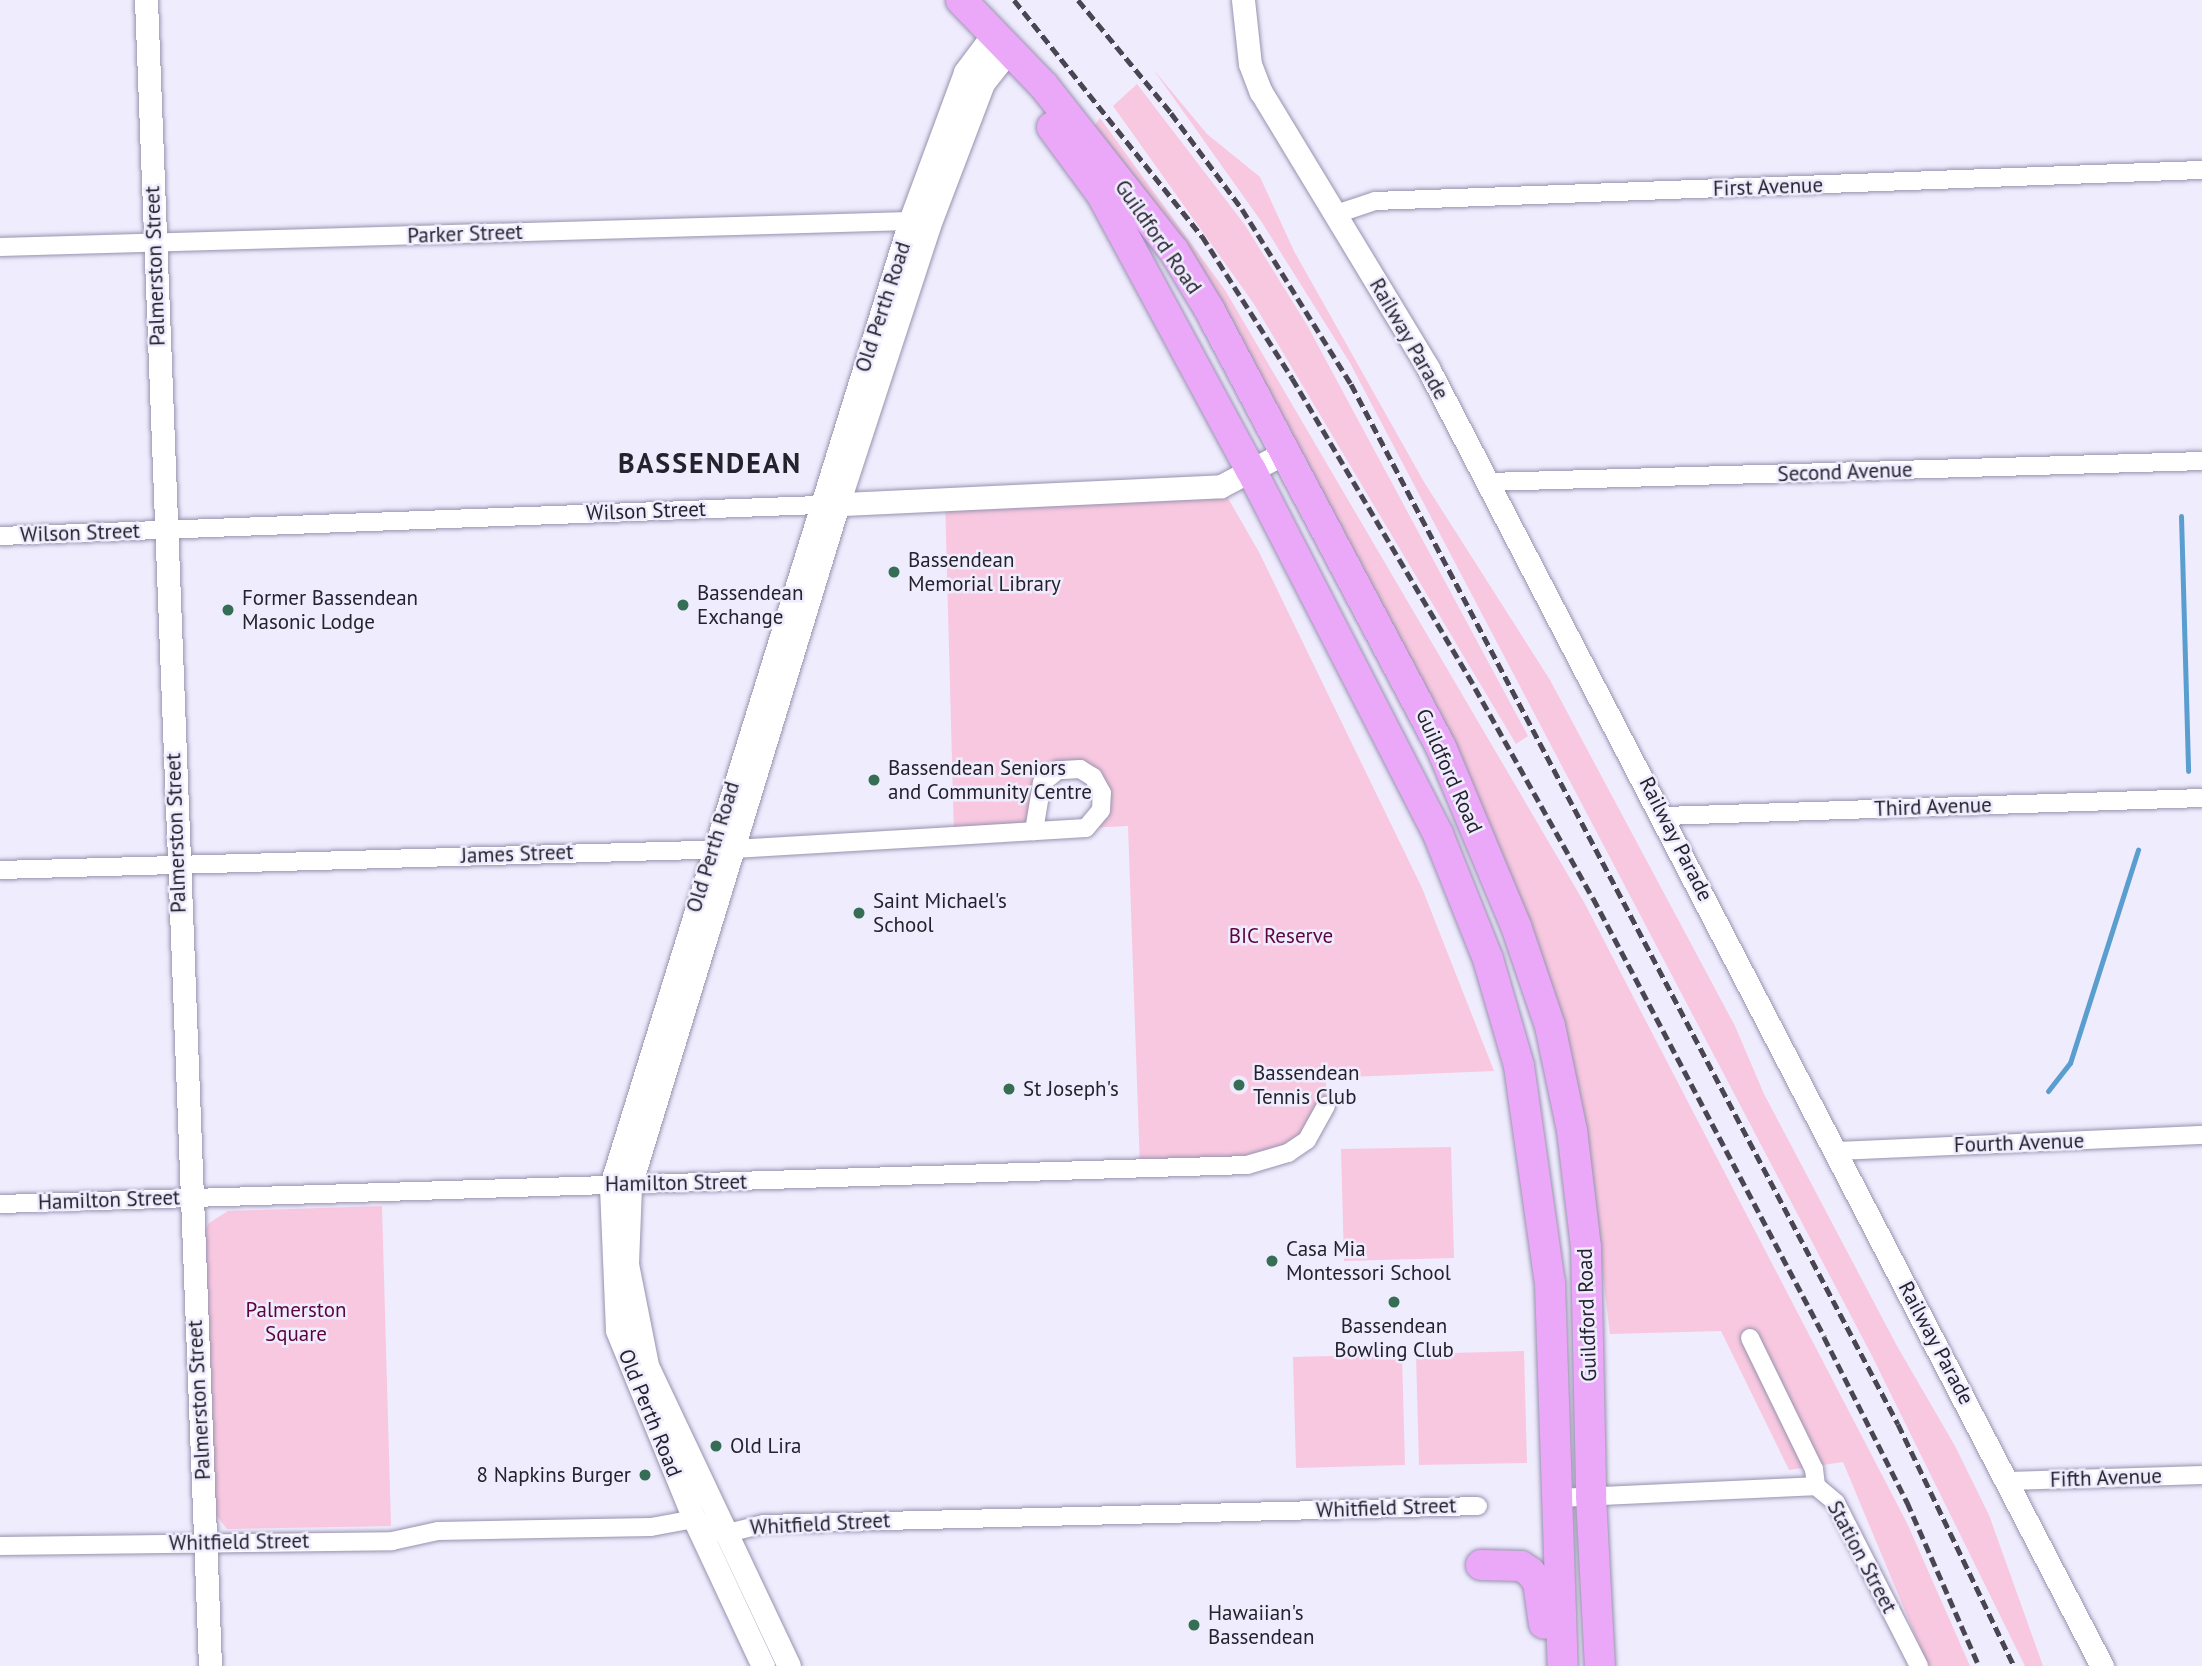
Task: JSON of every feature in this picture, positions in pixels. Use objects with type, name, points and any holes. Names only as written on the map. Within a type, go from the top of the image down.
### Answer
[{"type":"highway","name":"Guildford Road","points":[[942,0],[997,46],[1102,195],[1251,470],[1438,834],[1488,959],[1519,1066],[1539,1189],[1550,1283],[1563,1666]]},
{"type":"highway","name":"Guildford Road","points":[[961,0],[997,46],[1174,251],[1441,747],[1516,926],[1550,1026],[1572,1130],[1586,1247],[1591,1496],[1600,1666]]},
{"type":"highway","points":[[1481,1565],[1521,1566],[1538,1583],[1549,1666]]},
{"type":"street","name":"Palmerston Street","points":[[146,0],[163,531],[210,1666]]},
{"type":"street","name":"Railway Parade","points":[[1240,6],[1250,64],[1261,92],[1428,368],[1665,816],[2102,1666]]},
{"type":"street","name":"Old Perth Road","points":[[763,1666],[694,1519],[617,1330],[620,1185],[829,504],[919,225],[997,46]]},
{"type":"street","name":"First Avenue","points":[[1336,214],[1375,201],[2202,170]]},
{"type":"street","name":"Parker Street","points":[[0,247],[919,225]]},
{"type":"street","name":"Wilson Street","points":[[0,536],[1221,486],[1284,453]]},
{"type":"street","name":"Second Avenue","points":[[1488,482],[2202,461]]},
{"type":"street","name":"Third Avenue","points":[[1665,816],[2202,798]]},
{"type":"street","name":"James Street","points":[[0,870],[723,849],[1034,831]]},
{"type":"street","name":"Hamilton Street","points":[[0,1204],[1247,1165],[1288,1153],[1307,1140],[1326,1106]]},
{"type":"street","name":"Fourth Avenue","points":[[1835,1151],[2202,1135]]},
{"type":"street","name":"Old Perth Road","points":[[620,1185],[636,1328],[647,1365],[724,1534],[789,1666]]},
{"type":"street","name":"Station Street","points":[[1750,1338],[1814,1469],[1816,1486],[1836,1503],[1919,1666]]},
{"type":"street","name":"Fifth Avenue","points":[[2009,1481],[2202,1475]]},
{"type":"street","points":[[1556,1498],[1816,1486]]},
{"type":"street","name":"Whitfield Street","points":[[0,1546],[392,1541],[438,1531],[651,1527],[694,1519],[724,1534],[764,1524],[1478,1506]]},
{"type":"green space","points":[[1153,69],[1207,134],[1260,177],[1294,251],[1424,482],[1550,680],[1735,1026],[1764,1094],[1897,1346],[1955,1446],[1989,1515],[2043,1666],[2025,1666],[1871,1354],[1350,363],[1261,221]]},
{"type":"green space","points":[[1137,84],[1245,225],[1307,325],[1528,736],[1516,744],[1254,304],[1113,106]]},
{"type":"green space","points":[[1100,118],[1225,290],[1585,904],[1907,1523],[1970,1666],[1928,1666],[1843,1462],[1789,1470],[1721,1331],[1610,1334],[1594,1204],[1482,815],[1091,130]]},
{"type":"green space","name":"BIC Reserve","points":[[1221,486],[1259,552],[1422,888],[1494,1071],[1326,1078],[1326,1106],[1288,1153],[1140,1168],[1128,826],[1086,828],[1101,810],[1080,769],[1042,783],[1034,831],[954,836],[945,499]]},
{"type":"green space","points":[[1451,1147],[1454,1258],[1344,1261],[1341,1149]]},
{"type":"green space","name":"Palmerston Square","points":[[382,1206],[391,1526],[227,1529],[215,1514],[204,1232],[209,1223],[228,1211]]},
{"type":"green space","points":[[1524,1351],[1527,1463],[1419,1465],[1416,1354]]},
{"type":"green space","points":[[1402,1354],[1405,1465],[1296,1468],[1293,1357]]},
{"type":"waterway","points":[[2181,516],[2188,771]]},
{"type":"waterway","points":[[2048,1091],[2070,1063],[2138,850]]},
{"type":"railway","points":[[1014,0],[1202,236],[1292,378],[1475,688],[1593,898],[1824,1337],[1907,1502],[1979,1666]]},
{"type":"railway","points":[[1078,0],[1171,113],[1242,209],[1351,384],[1898,1424],[2014,1666]]},
{"type":"place","name":"Bassendean Memorial Library","points":[[894,572]]},
{"type":"place","name":"Bassendean Exchange","points":[[683,605]]},
{"type":"place","name":"Former Bassendean Masonic Lodge","points":[[228,610]]},
{"type":"place","name":"Bassendean Seniors and Community Centre","points":[[874,780]]},
{"type":"place","name":"Saint Michael's School","points":[[859,913]]},
{"type":"place","name":"Bassendean Tennis Club","points":[[1239,1085]]},
{"type":"place","name":"St Joseph's","points":[[1009,1089]]},
{"type":"place","name":"Casa Mia Montessori School","points":[[1272,1261]]},
{"type":"place","name":"Bassendean Bowling Club","points":[[1394,1302]]},
{"type":"place","name":"Old Lira","points":[[716,1446]]},
{"type":"place","name":"8 Napkins Burger","points":[[645,1475]]},
{"type":"place","name":"Hawaiian's Bassendean","points":[[1194,1625]]},
{"type":"district","name":"BASSENDEAN","points":[[710,463]]}]
